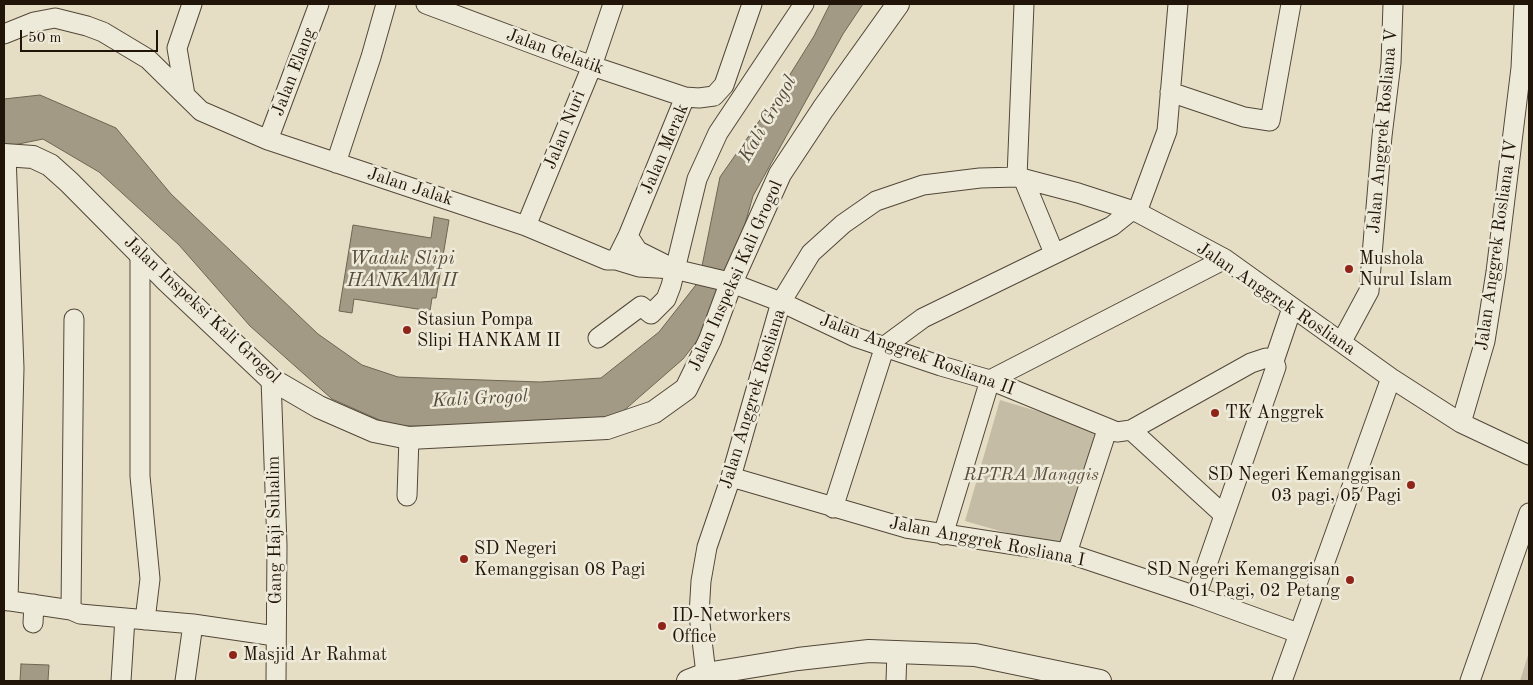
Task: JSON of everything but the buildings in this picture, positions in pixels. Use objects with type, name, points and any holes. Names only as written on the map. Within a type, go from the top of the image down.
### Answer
[{"type":"street","points":[[185,94],[177,48],[192,4]]},
{"type":"street","name":"Jalan Elang","points":[[268,140],[319,4]]},
{"type":"street","points":[[336,163],[371,57],[386,4]]},
{"type":"street","name":"Jalan Nuri","points":[[526,226],[592,66],[614,4]]},
{"type":"street","name":"Jalan Merak","points":[[628,236],[685,97],[714,96],[724,85],[752,4]]},
{"type":"street","points":[[598,338],[642,306],[651,314],[666,299],[679,270],[698,179],[718,133],[804,4]]},
{"type":"street","name":"Jalan Inspeksi Kali Grogol","points":[[5,155],[33,157],[50,165],[140,254],[272,379],[319,407],[374,431],[410,438],[607,428],[654,412],[686,389],[710,340],[730,282],[780,174],[898,4]]},
{"type":"street","points":[[1024,4],[1020,178],[1054,254]]},
{"type":"street","points":[[833,508],[885,346],[923,318],[1112,226],[1134,211],[1167,131],[1178,4]]},
{"type":"street","points":[[1170,92],[1244,117],[1270,121],[1291,4]]},
{"type":"street","name":"Jalan Anggrek Rosliana V","points":[[1342,341],[1369,291],[1382,136],[1391,63],[1393,4]]},
{"type":"street","name":"Jalan Anggrek Rosliana IV","points":[[1461,423],[1485,341],[1524,77],[1524,4]]},
{"type":"street","name":"Jalan Gelatik","points":[[433,5],[592,66],[685,97]]},
{"type":"street","name":"Jalan Jalak","points":[[4,34],[34,22],[56,18],[103,32],[148,59],[202,111],[268,140],[526,226],[602,259],[616,260]]},
{"type":"street","points":[[148,59],[165,57],[177,48]]},
{"type":"street","points":[[5,155],[7,280],[14,368],[6,600],[71,610],[80,614],[193,624],[275,636]]},
{"type":"street","name":"Jalan Anggrek Rosliana","points":[[697,677],[701,581],[707,547],[731,477],[781,302],[812,253],[843,224],[876,201],[922,185],[980,178],[1020,178],[1134,211],[1224,259],[1342,341],[1391,378],[1461,423],[1529,455]]},
{"type":"street","points":[[616,260],[628,236]]},
{"type":"street","name":"Jalan Anggrek Rosliana II","points":[[628,236],[638,251],[679,270]]},
{"type":"street","points":[[140,254],[140,476],[150,579],[145,620]]},
{"type":"street","points":[[943,535],[990,380],[1224,259]]},
{"type":"street","name":"Jalan Anggrek Rosliana II","points":[[616,260],[640,266],[679,270],[730,282],[781,302],[855,337],[941,366],[990,380],[1107,430],[1123,432],[1131,430],[1251,363],[1266,358],[1274,361]]},
{"type":"street","points":[[1196,596],[1276,367],[1274,361],[1292,308]]},
{"type":"street","points":[[71,610],[74,319]]},
{"type":"street","points":[[1282,681],[1391,378]]},
{"type":"street","name":"Gang Haji Suhalim","points":[[272,379],[277,545],[276,681]]},
{"type":"street","points":[[1067,553],[1107,430]]},
{"type":"street","points":[[1131,430],[1224,515]]},
{"type":"street","points":[[407,496],[410,438]]},
{"type":"street","name":"Jalan Anggrek Rosliana I","points":[[731,477],[906,528],[1067,553],[1196,596],[1298,633]]},
{"type":"street","points":[[1470,681],[1529,513]]},
{"type":"street","points":[[33,623],[34,604]]},
{"type":"street","points":[[121,681],[125,618]]},
{"type":"street","points":[[185,681],[193,624]]},
{"type":"street","points":[[697,677],[869,650],[975,656],[1100,681]]},
{"type":"street","points":[[896,681],[897,651]]},
{"type":"green space","name":"RPTRA Manggis","points":[[1000,400],[1097,429],[1063,549],[965,521]]},
{"type":"green space","points":[[1529,652],[1529,681],[1520,681]]},
{"type":"water","name":"Kali Grogol","points":[[830,4],[863,4],[843,34],[753,196],[729,280],[714,319],[683,359],[605,427],[393,426],[332,399],[250,326],[179,245],[99,172],[43,139],[4,147],[4,99],[40,95],[116,128],[171,194],[318,334],[362,365],[398,377],[540,382],[601,378],[659,332],[699,281],[720,177],[776,97],[814,36]]},
{"type":"water","name":"Waduk Slipi HANKAM II","points":[[434,217],[449,220],[436,298],[432,298],[430,311],[354,299],[352,313],[339,311],[353,225],[431,238]]},
{"type":"water","points":[[21,664],[49,665],[48,681],[20,681]]},
{"type":"place","name":"Mushola Nurul Islam","points":[[1349,269]]},
{"type":"place","name":"Stasiun Pompa Slipi HANKAM II","points":[[407,330]]},
{"type":"place","name":"TK Anggrek","points":[[1215,413]]},
{"type":"place","name":"SD Negeri Kemanggisan 03 pagi, 05 Pagi","points":[[1411,485]]},
{"type":"place","name":"SD Negeri Kemanggisan 08 Pagi","points":[[464,559]]},
{"type":"place","name":"SD Negeri Kemanggisan 01 Pagi, 02 Petang","points":[[1350,580]]},
{"type":"place","name":"ID-Networkers Office","points":[[662,626]]},
{"type":"place","name":"Masjid Ar Rahmat","points":[[233,655]]}]
